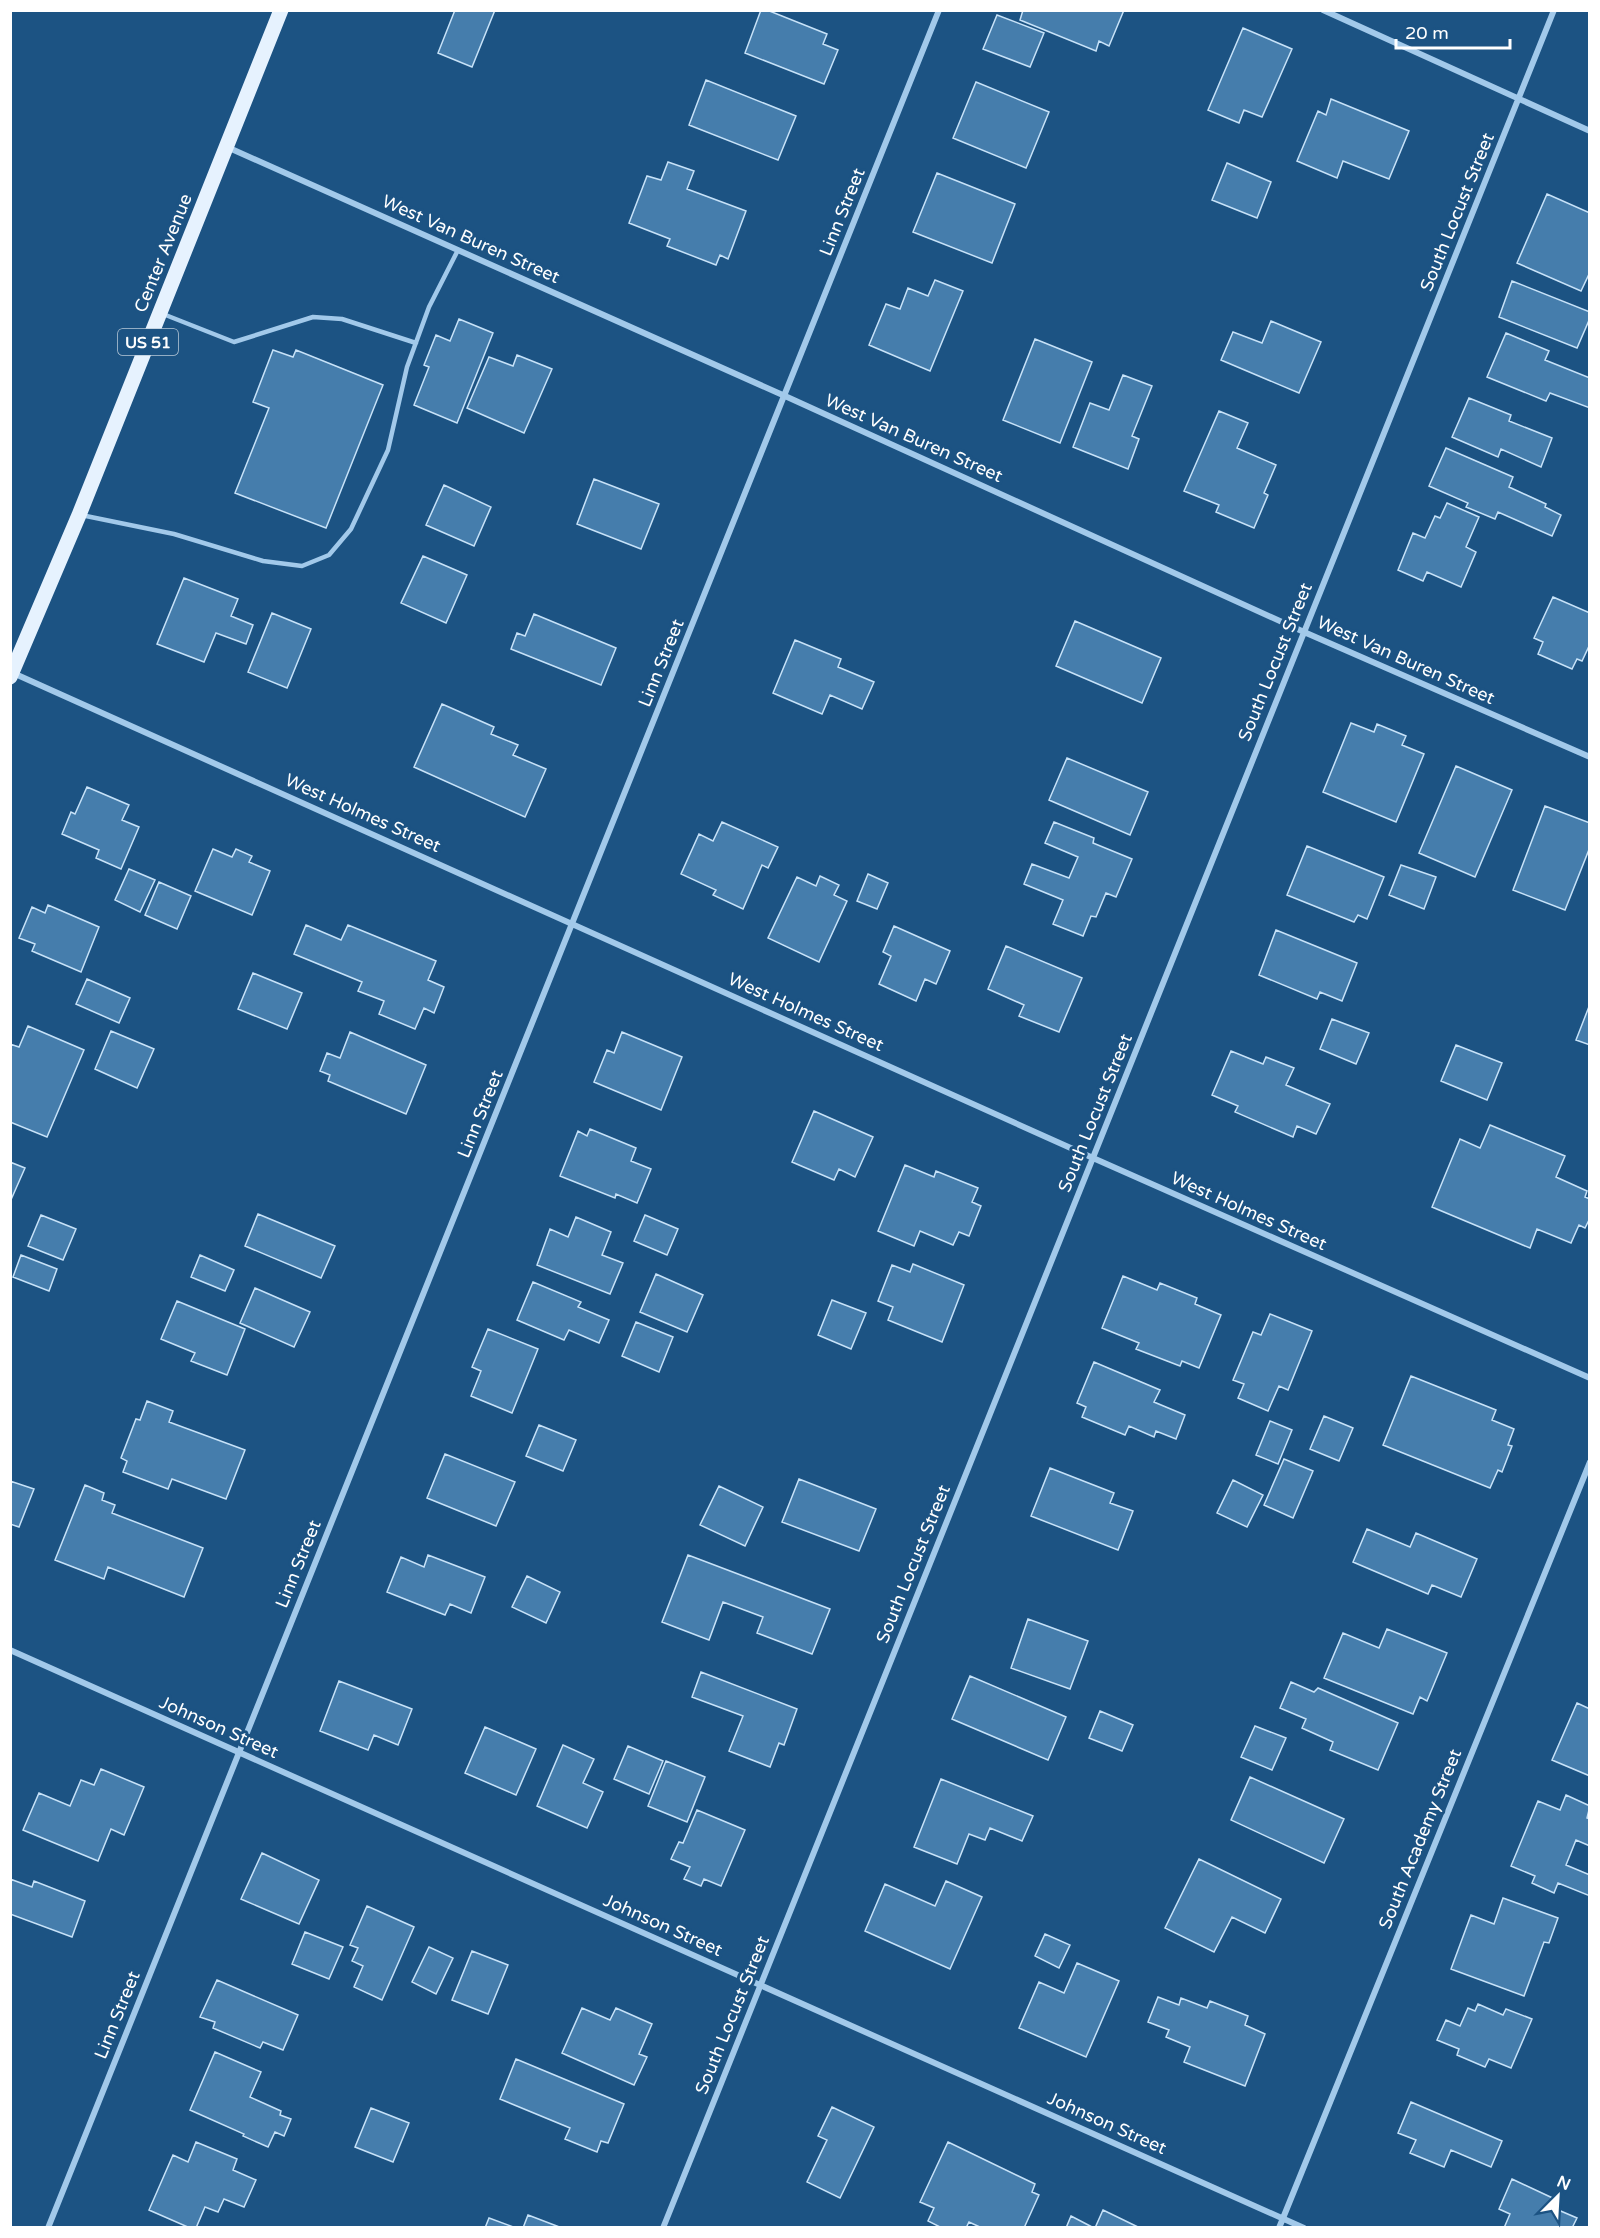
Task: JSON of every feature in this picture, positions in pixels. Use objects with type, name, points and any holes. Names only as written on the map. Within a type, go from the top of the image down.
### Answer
[{"type":"main road","name":"Center Avenue","points":[[11,674],[79,515],[281,10]]},
{"type":"street","name":"Linn Street","points":[[48,2228],[939,10]]},
{"type":"street","points":[[1323,10],[1590,130]]},
{"type":"street","name":"South Locust Street","points":[[663,2228],[1554,10]]},
{"type":"street","name":"West Van Buren Street","points":[[227,147],[785,396],[1304,632],[1590,757]]},
{"type":"street","name":"West Holmes Street","points":[[11,674],[1590,1378]]},
{"type":"street","name":"South Academy Street","points":[[1279,2228],[1590,1462]]},
{"type":"street","name":"Johnson Street","points":[[10,1650],[1304,2228]]},
{"type":"lane","points":[[79,515],[174,534],[263,561],[302,566],[329,555],[351,529],[388,450],[407,368],[429,307],[458,250]]},
{"type":"lane","points":[[160,313],[234,342],[313,317],[342,319],[416,343]]},
{"type":"building","points":[[455,10],[495,10],[472,67],[438,53]]},
{"type":"building","points":[[761,10],[767,10],[827,34],[823,44],[838,50],[824,84],[745,53]]},
{"type":"building","points":[[1023,10],[1124,10],[1109,46],[1099,41],[1096,51],[1020,20]]},
{"type":"building","points":[[997,15],[1044,33],[1030,67],[983,49]]},
{"type":"building","points":[[1243,28],[1292,49],[1262,117],[1244,110],[1239,123],[1208,110]]},
{"type":"building","points":[[706,80],[796,116],[778,160],[689,125]]},
{"type":"building","points":[[976,82],[1049,112],[1026,168],[953,138]]},
{"type":"building","points":[[1331,99],[1409,131],[1389,179],[1343,161],[1337,178],[1297,161],[1318,111],[1326,115]]},
{"type":"building","points":[[668,162],[694,171],[687,189],[746,211],[728,259],[720,255],[716,265],[667,246],[670,239],[629,223],[647,176],[661,180]]},
{"type":"building","points":[[1227,163],[1271,182],[1257,218],[1212,200]]},
{"type":"building","points":[[937,173],[1015,204],[992,263],[913,232]]},
{"type":"building","points":[[1547,194],[1590,213],[1590,272],[1581,291],[1517,263]]},
{"type":"building","points":[[935,280],[963,291],[930,371],[869,345],[886,304],[900,309],[908,288],[928,296]]},
{"type":"building","points":[[1512,281],[1590,312],[1590,318],[1577,348],[1499,317]]},
{"type":"building","points":[[459,319],[493,333],[457,423],[414,405],[429,367],[424,365],[436,335],[450,341]]},
{"type":"building","points":[[1271,321],[1321,342],[1299,393],[1221,360],[1233,332],[1262,343]]},
{"type":"building","points":[[1506,333],[1549,351],[1545,360],[1590,378],[1590,408],[1550,393],[1546,401],[1487,377]]},
{"type":"building","points":[[1035,339],[1092,362],[1060,443],[1003,420]]},
{"type":"building","points":[[273,350],[293,357],[296,350],[383,385],[326,528],[235,493],[269,408],[253,402]]},
{"type":"building","points":[[517,355],[552,369],[524,433],[467,408],[489,357],[513,366]]},
{"type":"building","points":[[1123,375],[1152,386],[1132,436],[1139,439],[1128,469],[1073,447],[1090,403],[1109,410]]},
{"type":"building","points":[[1469,398],[1511,415],[1509,421],[1552,438],[1541,467],[1501,449],[1498,457],[1452,437]]},
{"type":"building","points":[[1219,411],[1248,423],[1237,448],[1276,465],[1264,493],[1268,495],[1254,528],[1216,512],[1219,505],[1184,491]]},
{"type":"building","points":[[1446,448],[1513,477],[1509,487],[1546,504],[1545,507],[1561,515],[1552,536],[1498,512],[1495,519],[1466,507],[1468,503],[1429,486]]},
{"type":"building","points":[[594,479],[659,504],[641,549],[577,524]]},
{"type":"building","points":[[444,485],[491,507],[474,546],[426,525]]},
{"type":"building","points":[[1447,503],[1479,517],[1466,547],[1476,552],[1461,587],[1427,572],[1423,581],[1398,570],[1413,533],[1425,538],[1435,516],[1440,518]]},
{"type":"building","points":[[423,556],[467,575],[446,623],[401,603]]},
{"type":"building","points":[[184,578],[238,599],[231,616],[253,625],[246,644],[216,633],[204,662],[157,644]]},
{"type":"building","points":[[1553,597],[1590,613],[1590,644],[1582,661],[1577,659],[1572,669],[1538,654],[1543,642],[1534,638]]},
{"type":"building","points":[[272,613],[311,629],[287,688],[248,672]]},
{"type":"building","points":[[534,614],[616,648],[601,685],[511,649],[517,633],[525,636]]},
{"type":"building","points":[[1075,621],[1161,658],[1142,703],[1056,666]]},
{"type":"building","points":[[795,640],[841,659],[838,667],[874,682],[862,709],[830,695],[822,714],[773,693]]},
{"type":"building","points":[[442,704],[494,727],[491,734],[518,745],[513,755],[546,769],[525,817],[414,767]]},
{"type":"building","points":[[1351,723],[1374,732],[1377,724],[1406,736],[1402,745],[1424,754],[1396,822],[1323,792]]},
{"type":"building","points":[[1067,758],[1148,792],[1130,835],[1049,800]]},
{"type":"building","points":[[1456,766],[1512,790],[1475,877],[1419,853]]},
{"type":"building","points":[[87,787],[129,805],[122,820],[139,827],[121,869],[96,858],[99,850],[62,834],[71,812],[75,814]]},
{"type":"building","points":[[1545,806],[1590,823],[1590,847],[1565,910],[1513,890]]},
{"type":"building","points":[[722,822],[778,847],[768,868],[762,865],[743,909],[713,895],[716,890],[681,874],[699,834],[713,841]]},
{"type":"building","points":[[1054,822],[1094,838],[1093,843],[1132,859],[1116,897],[1106,893],[1096,917],[1091,916],[1083,936],[1053,924],[1063,900],[1024,884],[1032,864],[1069,878],[1078,857],[1045,843]]},
{"type":"building","points":[[1307,846],[1384,877],[1367,919],[1358,915],[1354,922],[1287,895]]},
{"type":"building","points":[[213,849],[232,857],[236,849],[252,856],[249,862],[270,871],[252,915],[195,891]]},
{"type":"building","points":[[1401,865],[1436,877],[1424,909],[1389,895]]},
{"type":"building","points":[[129,869],[155,880],[140,912],[115,900]]},
{"type":"building","points":[[868,874],[888,883],[877,909],[857,901]]},
{"type":"building","points":[[820,876],[839,885],[834,895],[847,901],[819,962],[768,938],[797,877],[816,886]]},
{"type":"building","points":[[159,882],[191,896],[177,929],[145,915]]},
{"type":"building","points":[[48,905],[99,927],[81,972],[32,951],[35,944],[19,938],[32,907],[45,913]]},
{"type":"building","points":[[306,925],[341,940],[348,925],[436,961],[428,980],[444,987],[434,1013],[424,1008],[415,1029],[379,1014],[384,1001],[358,991],[362,982],[294,954]]},
{"type":"building","points":[[894,926],[950,951],[936,984],[925,979],[916,1001],[879,984],[891,956],[883,952]]},
{"type":"building","points":[[1276,930],[1357,963],[1342,1001],[1320,992],[1317,999],[1259,975]]},
{"type":"building","points":[[1006,946],[1082,978],[1059,1032],[1019,1016],[1024,1005],[988,989]]},
{"type":"building","points":[[253,973],[302,993],[287,1029],[238,1009]]},
{"type":"building","points":[[87,979],[130,998],[119,1023],[76,1004]]},
{"type":"building","points":[[1590,1004],[1590,1045],[1576,1040]]},
{"type":"building","points":[[1332,1019],[1369,1033],[1356,1064],[1320,1049]]},
{"type":"building","points":[[28,1026],[84,1050],[47,1137],[10,1122],[10,1044],[19,1047]]},
{"type":"building","points":[[111,1031],[154,1049],[137,1088],[95,1069]]},
{"type":"building","points":[[350,1032],[426,1065],[406,1114],[328,1081],[330,1075],[320,1071],[327,1053],[340,1058]]},
{"type":"building","points":[[622,1032],[682,1057],[661,1110],[594,1082],[607,1050],[614,1053]]},
{"type":"building","points":[[1456,1045],[1502,1063],[1487,1100],[1441,1081]]},
{"type":"building","points":[[1231,1051],[1263,1064],[1266,1057],[1294,1068],[1286,1085],[1330,1104],[1316,1134],[1297,1126],[1293,1137],[1235,1112],[1238,1106],[1212,1095]]},
{"type":"building","points":[[814,1111],[873,1137],[855,1177],[839,1169],[834,1180],[792,1162]]},
{"type":"building","points":[[1490,1125],[1565,1156],[1556,1177],[1587,1191],[1585,1197],[1590,1199],[1590,1218],[1585,1228],[1579,1225],[1571,1243],[1537,1229],[1530,1248],[1432,1207],[1460,1139],[1480,1148]]},
{"type":"building","points":[[590,1129],[636,1148],[631,1161],[651,1169],[637,1203],[616,1194],[615,1198],[560,1176],[578,1131],[587,1136]]},
{"type":"building","points":[[10,1162],[25,1168],[10,1202]]},
{"type":"building","points":[[905,1165],[934,1177],[936,1171],[978,1188],[972,1202],[981,1206],[969,1236],[959,1232],[953,1245],[920,1231],[914,1246],[878,1231]]},
{"type":"building","points":[[258,1214],[335,1246],[321,1278],[245,1246]]},
{"type":"building","points":[[41,1215],[76,1229],[63,1260],[28,1246]]},
{"type":"building","points":[[645,1215],[678,1229],[667,1255],[634,1241]]},
{"type":"building","points":[[576,1217],[611,1232],[602,1255],[623,1263],[610,1294],[537,1265],[550,1229],[568,1237]]},
{"type":"building","points":[[21,1255],[57,1269],[49,1291],[13,1277]]},
{"type":"building","points":[[200,1255],[234,1270],[225,1291],[191,1277]]},
{"type":"building","points":[[913,1264],[964,1285],[942,1342],[888,1320],[893,1307],[878,1301],[892,1265],[910,1272]]},
{"type":"building","points":[[656,1274],[703,1295],[687,1332],[640,1312]]},
{"type":"building","points":[[1123,1276],[1157,1290],[1160,1283],[1197,1298],[1195,1304],[1221,1315],[1199,1368],[1182,1361],[1180,1366],[1136,1349],[1139,1343],[1102,1328]]},
{"type":"building","points":[[533,1282],[581,1302],[578,1307],[609,1320],[599,1343],[569,1330],[564,1340],[517,1320]]},
{"type":"building","points":[[255,1288],[310,1312],[294,1347],[240,1323]]},
{"type":"building","points":[[832,1300],[866,1313],[851,1349],[818,1335]]},
{"type":"building","points":[[177,1301],[245,1329],[227,1375],[191,1361],[195,1353],[161,1339]]},
{"type":"building","points":[[1270,1314],[1312,1331],[1288,1390],[1279,1386],[1268,1411],[1238,1398],[1244,1384],[1233,1380],[1253,1332],[1261,1335]]},
{"type":"building","points":[[636,1322],[673,1337],[659,1372],[622,1356]]},
{"type":"building","points":[[488,1329],[538,1349],[512,1413],[471,1396],[481,1371],[472,1367]]},
{"type":"building","points":[[1094,1362],[1160,1390],[1154,1402],[1185,1415],[1176,1439],[1156,1431],[1154,1437],[1129,1426],[1125,1435],[1082,1417],[1086,1407],[1077,1403]]},
{"type":"building","points":[[1411,1376],[1496,1410],[1492,1420],[1514,1429],[1508,1445],[1512,1446],[1502,1472],[1498,1470],[1490,1488],[1383,1445]]},
{"type":"building","points":[[147,1401],[173,1411],[169,1422],[245,1450],[226,1499],[172,1479],[168,1489],[123,1472],[127,1461],[121,1458],[136,1419],[140,1420]]},
{"type":"building","points":[[1324,1416],[1353,1428],[1339,1461],[1310,1449]]},
{"type":"building","points":[[1270,1421],[1292,1430],[1278,1464],[1256,1455]]},
{"type":"building","points":[[539,1425],[576,1440],[563,1471],[526,1456]]},
{"type":"building","points":[[445,1454],[515,1482],[496,1526],[427,1498]]},
{"type":"building","points":[[1284,1459],[1313,1471],[1293,1518],[1264,1505]]},
{"type":"building","points":[[1050,1468],[1114,1493],[1110,1503],[1133,1511],[1118,1550],[1031,1516]]},
{"type":"building","points":[[799,1479],[876,1509],[859,1551],[782,1522]]},
{"type":"building","points":[[1233,1480],[1263,1495],[1247,1527],[1217,1513]]},
{"type":"building","points":[[10,1481],[34,1489],[19,1527],[10,1524]]},
{"type":"building","points":[[85,1485],[104,1493],[102,1500],[115,1505],[112,1513],[203,1548],[184,1597],[108,1567],[104,1579],[55,1560]]},
{"type":"building","points":[[719,1486],[763,1507],[745,1546],[700,1525]]},
{"type":"building","points":[[1367,1529],[1410,1547],[1416,1533],[1477,1559],[1461,1597],[1432,1585],[1428,1594],[1353,1562]]},
{"type":"building","points":[[428,1555],[485,1577],[471,1613],[450,1604],[445,1615],[387,1592],[401,1557],[424,1567]]},
{"type":"building","points":[[688,1555],[830,1609],[812,1654],[757,1633],[763,1617],[723,1602],[709,1640],[662,1622]]},
{"type":"building","points":[[527,1576],[560,1592],[546,1623],[512,1607]]},
{"type":"building","points":[[1028,1619],[1088,1641],[1070,1689],[1011,1668]]},
{"type":"building","points":[[1387,1629],[1447,1653],[1427,1701],[1420,1697],[1413,1714],[1324,1678],[1343,1633],[1379,1648]]},
{"type":"building","points":[[701,1672],[797,1709],[784,1745],[779,1743],[770,1767],[729,1751],[743,1716],[692,1697]]},
{"type":"building","points":[[970,1676],[1066,1717],[1048,1760],[952,1719]]},
{"type":"building","points":[[339,1681],[412,1709],[398,1745],[374,1735],[368,1750],[320,1731]]},
{"type":"building","points":[[1291,1682],[1314,1692],[1318,1688],[1398,1723],[1378,1770],[1330,1750],[1333,1742],[1302,1728],[1306,1719],[1280,1708]]},
{"type":"building","points":[[1577,1703],[1590,1709],[1590,1776],[1552,1760]]},
{"type":"building","points":[[1100,1711],[1133,1725],[1122,1751],[1089,1738]]},
{"type":"building","points":[[1255,1726],[1286,1738],[1272,1770],[1241,1757]]},
{"type":"building","points":[[485,1727],[536,1749],[516,1795],[465,1773]]},
{"type":"building","points":[[563,1745],[594,1759],[583,1783],[603,1792],[587,1828],[537,1806]]},
{"type":"building","points":[[628,1746],[663,1761],[649,1794],[614,1779]]},
{"type":"building","points":[[666,1761],[705,1777],[687,1822],[648,1806]]},
{"type":"building","points":[[101,1769],[144,1787],[124,1835],[111,1829],[98,1861],[23,1830],[39,1793],[70,1806],[81,1780],[94,1785]]},
{"type":"building","points":[[1250,1777],[1344,1819],[1324,1863],[1231,1820]]},
{"type":"building","points":[[941,1779],[1033,1816],[1022,1841],[990,1828],[985,1840],[969,1834],[957,1864],[914,1847]]},
{"type":"building","points":[[1566,1795],[1590,1806],[1587,1818],[1590,1819],[1590,1846],[1576,1840],[1566,1865],[1590,1875],[1590,1896],[1558,1883],[1554,1893],[1532,1883],[1535,1876],[1511,1866],[1538,1801],[1560,1810]]},
{"type":"building","points":[[697,1810],[745,1830],[721,1886],[704,1879],[701,1886],[684,1879],[690,1867],[671,1859],[679,1842],[683,1843]]},
{"type":"building","points":[[262,1853],[319,1880],[299,1924],[241,1899]]},
{"type":"building","points":[[1199,1859],[1281,1899],[1265,1933],[1232,1917],[1214,1952],[1165,1928]]},
{"type":"building","points":[[10,1879],[32,1887],[34,1881],[85,1901],[72,1937],[10,1914]]},
{"type":"building","points":[[946,1881],[982,1897],[950,1969],[865,1931],[885,1884],[935,1906]]},
{"type":"building","points":[[1503,1898],[1558,1918],[1549,1943],[1544,1942],[1524,1996],[1451,1969],[1471,1915],[1494,1924]]},
{"type":"building","points":[[367,1906],[414,1927],[382,2000],[354,1987],[363,1966],[352,1961],[358,1948],[350,1945]]},
{"type":"building","points":[[305,1932],[343,1947],[329,1979],[292,1964]]},
{"type":"building","points":[[1045,1934],[1070,1945],[1059,1968],[1035,1956]]},
{"type":"building","points":[[429,1947],[453,1958],[436,1994],[412,1982]]},
{"type":"building","points":[[472,1951],[508,1965],[488,2014],[452,2000]]},
{"type":"building","points":[[1077,1963],[1119,1981],[1086,2057],[1019,2028],[1039,1982],[1064,1993]]},
{"type":"building","points":[[217,1980],[298,2015],[283,2050],[263,2042],[260,2048],[213,2028],[215,2022],[200,2017]]},
{"type":"building","points":[[1158,1997],[1179,2005],[1181,1998],[1207,2008],[1210,2001],[1248,2016],[1245,2025],[1265,2034],[1245,2086],[1184,2062],[1190,2047],[1166,2037],[1169,2030],[1148,2022]]},
{"type":"building","points":[[1478,2004],[1503,2015],[1506,2009],[1532,2019],[1511,2068],[1489,2059],[1485,2067],[1457,2055],[1459,2049],[1437,2040],[1446,2020],[1460,2026],[1468,2008],[1475,2011]]},
{"type":"building","points":[[582,2008],[610,2020],[616,2008],[652,2024],[639,2054],[647,2057],[634,2085],[562,2053]]},
{"type":"building","points":[[215,2052],[261,2072],[250,2097],[281,2111],[280,2115],[291,2119],[284,2136],[275,2132],[268,2147],[190,2110]]},
{"type":"building","points":[[516,2059],[624,2104],[608,2143],[601,2141],[597,2152],[565,2139],[570,2128],[500,2099]]},
{"type":"building","points":[[1411,2102],[1502,2141],[1491,2167],[1451,2150],[1444,2167],[1410,2153],[1416,2140],[1398,2133]]},
{"type":"building","points":[[832,2107],[874,2127],[840,2198],[807,2182],[827,2140],[818,2136]]},
{"type":"building","points":[[371,2108],[409,2123],[393,2162],[355,2147]]},
{"type":"building","points":[[196,2142],[237,2159],[233,2170],[256,2180],[244,2207],[224,2199],[218,2212],[205,2207],[196,2228],[190,2228],[149,2210],[173,2155],[188,2162]]},
{"type":"building","points":[[948,2142],[1035,2184],[1032,2192],[1039,2195],[1024,2228],[982,2228],[969,2222],[966,2228],[942,2228],[928,2221],[934,2208],[920,2202]]},
{"type":"building","points":[[1512,2179],[1559,2201],[1556,2209],[1577,2218],[1572,2228],[1504,2228],[1510,2214],[1499,2209]]},
{"type":"building","points":[[1103,2210],[1140,2228],[1095,2228]]},
{"type":"building","points":[[528,2215],[562,2228],[523,2228]]},
{"type":"building","points":[[1071,2216],[1094,2228],[1066,2228]]},
{"type":"building","points":[[489,2218],[516,2228],[485,2228]]}]
